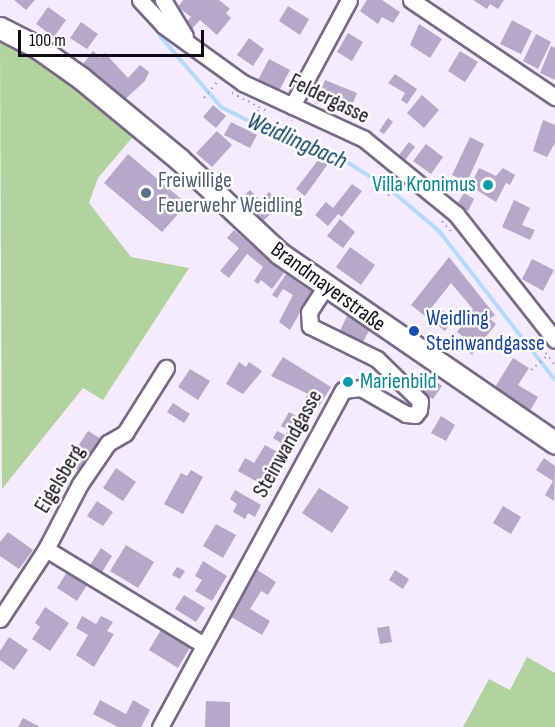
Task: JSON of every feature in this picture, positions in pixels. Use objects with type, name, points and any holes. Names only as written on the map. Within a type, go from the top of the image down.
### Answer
[{"type":"main road","name":"Brandmayerstraße","points":[[0,28],[37,47],[81,78],[179,159],[279,253],[325,287],[555,443]]},
{"type":"street","name":"Feldergasse","points":[[140,0],[192,46],[243,83],[288,112],[364,139],[456,214],[548,343]]},
{"type":"street","name":"Feldergasse","points":[[163,0],[192,46]]},
{"type":"street","points":[[288,112],[349,0]]},
{"type":"street","points":[[411,0],[555,97]]},
{"type":"street","name":"Steinwandgasse","points":[[160,727],[343,390],[361,388],[406,414],[415,415],[419,410],[420,402],[377,359],[310,326],[309,312],[325,287]]},
{"type":"street","name":"Eigelsberg","points":[[0,619],[46,549],[80,484],[108,443],[124,432],[166,368]]},
{"type":"street","points":[[46,549],[204,645]]},
{"type":"path","points":[[211,74],[237,99],[276,114]]},
{"type":"path","points":[[204,98],[217,83]]},
{"type":"path","points":[[250,128],[258,109]]},
{"type":"path","points":[[288,112],[302,123]]},
{"type":"path","points":[[283,143],[291,123]]},
{"type":"path","points":[[388,196],[399,183],[407,188]]},
{"type":"path","points":[[441,220],[455,236]]},
{"type":"path","points":[[531,370],[547,356],[548,343]]},
{"type":"path","points":[[547,356],[555,365]]},
{"type":"green space","points":[[0,35],[19,42],[136,133],[98,178],[89,203],[131,257],[189,268],[103,400],[83,388],[2,489]]},
{"type":"green space","points":[[527,657],[555,673],[555,727],[463,727],[489,679],[510,690]]},
{"type":"building","points":[[14,0],[35,0],[26,10]]},
{"type":"building","points":[[183,0],[219,0],[230,9],[226,13],[231,18],[217,35],[200,20],[190,31],[184,25],[191,17],[178,7]]},
{"type":"building","points":[[367,0],[382,0],[400,12],[393,23],[382,17],[378,24],[360,11]]},
{"type":"building","points":[[473,0],[504,0],[498,9],[490,4],[487,9]]},
{"type":"building","points":[[288,6],[309,19],[300,35],[279,21]]},
{"type":"building","points":[[48,7],[66,20],[54,37],[36,24]]},
{"type":"building","points":[[512,20],[532,31],[521,54],[500,44]]},
{"type":"building","points":[[81,22],[98,34],[87,49],[70,38]]},
{"type":"building","points":[[419,24],[442,39],[430,58],[410,45]]},
{"type":"building","points":[[348,33],[363,42],[352,61],[337,52]]},
{"type":"building","points":[[536,34],[551,42],[538,69],[523,61]]},
{"type":"building","points":[[249,38],[264,49],[253,66],[237,55]]},
{"type":"building","points":[[551,46],[555,48],[555,80],[540,73]]},
{"type":"building","points":[[93,51],[101,58],[105,53],[128,78],[140,65],[149,72],[145,81],[124,100],[83,64]]},
{"type":"building","points":[[460,51],[478,62],[465,82],[448,71]]},
{"type":"building","points":[[269,59],[290,70],[279,91],[258,80]]},
{"type":"building","points":[[395,74],[417,89],[407,104],[401,100],[405,93],[388,83]]},
{"type":"building","points":[[325,80],[357,93],[348,115],[316,102]]},
{"type":"building","points":[[422,95],[439,110],[424,128],[407,113]]},
{"type":"building","points":[[213,105],[226,116],[216,128],[203,117]]},
{"type":"building","points":[[388,118],[393,122],[384,134],[379,131]]},
{"type":"building","points":[[543,120],[555,125],[555,143],[547,157],[533,151]]},
{"type":"building","points":[[231,122],[257,135],[250,148],[224,135]]},
{"type":"building","points":[[217,131],[232,145],[212,167],[196,153]]},
{"type":"building","points":[[470,137],[484,144],[467,182],[452,175]]},
{"type":"building","points":[[409,142],[415,147],[405,160],[399,155]]},
{"type":"building","points":[[426,144],[443,157],[431,174],[413,161]]},
{"type":"building","name":"Freiwillige Feuerwehr Weidling","points":[[128,154],[187,204],[162,232],[104,183]]},
{"type":"building","points":[[322,155],[330,161],[305,196],[296,189]]},
{"type":"building","name":"Villa Kronimus","points":[[479,168],[496,176],[503,168],[515,175],[510,185],[506,183],[496,202],[470,186]]},
{"type":"building","points":[[352,184],[362,191],[342,217],[338,214],[328,226],[315,215],[326,202],[333,208]]},
{"type":"building","points":[[250,190],[260,200],[269,192],[281,204],[258,226],[236,203]]},
{"type":"building","points":[[464,193],[474,199],[468,211],[457,204]]},
{"type":"building","points":[[514,200],[530,208],[522,225],[535,230],[530,240],[502,227]]},
{"type":"building","points":[[340,219],[355,232],[343,248],[327,236]]},
{"type":"building","points":[[234,230],[284,273],[272,289],[261,280],[258,284],[254,281],[263,267],[247,254],[229,278],[220,271],[239,248],[227,238]]},
{"type":"building","points":[[350,247],[375,265],[361,285],[336,267]]},
{"type":"building","points":[[449,257],[495,315],[490,319],[496,324],[472,355],[460,345],[465,338],[457,332],[473,309],[451,283],[425,316],[411,305]]},
{"type":"building","points":[[532,259],[554,270],[543,291],[522,279]]},
{"type":"building","points":[[286,274],[312,292],[290,330],[279,322],[293,295],[283,289],[277,298],[272,295]]},
{"type":"building","points":[[442,310],[454,318],[445,331],[433,322]]},
{"type":"building","points":[[347,316],[371,327],[363,342],[340,331]]},
{"type":"building","points":[[283,357],[331,387],[318,408],[304,400],[308,394],[271,376]]},
{"type":"building","points":[[513,358],[529,368],[518,385],[538,397],[528,414],[492,392]]},
{"type":"building","points":[[239,362],[246,367],[249,362],[262,371],[243,394],[226,384]]},
{"type":"building","points":[[190,369],[210,381],[198,400],[178,387]]},
{"type":"building","points":[[425,373],[442,386],[433,399],[415,387]]},
{"type":"building","points":[[173,403],[190,414],[184,423],[167,412]]},
{"type":"building","points":[[289,412],[310,423],[291,449],[273,438],[277,431],[285,435],[288,430],[281,426]]},
{"type":"building","points":[[441,416],[455,425],[446,441],[431,433]]},
{"type":"building","points":[[88,431],[103,440],[81,472],[67,463]]},
{"type":"building","points":[[265,445],[286,457],[282,471],[279,469],[268,488],[238,471],[245,458],[254,463]]},
{"type":"building","points":[[544,458],[555,466],[554,501],[545,495],[553,481],[536,470]]},
{"type":"building","points":[[116,468],[136,482],[123,501],[103,488]]},
{"type":"building","points":[[191,470],[203,477],[183,514],[164,504],[181,473],[187,476]]},
{"type":"building","points":[[319,488],[349,507],[332,533],[302,513]]},
{"type":"building","points":[[235,490],[261,505],[255,517],[248,513],[245,519],[233,512],[237,504],[230,499]]},
{"type":"building","points":[[97,501],[113,512],[103,526],[87,516]]},
{"type":"building","points":[[503,506],[521,517],[511,534],[493,523]]},
{"type":"building","points":[[216,524],[236,535],[223,558],[203,546]]},
{"type":"building","points":[[8,532],[33,550],[19,569],[0,556],[0,542]]},
{"type":"building","points":[[126,545],[154,562],[138,588],[110,571]]},
{"type":"building","points":[[101,548],[112,556],[102,572],[90,565]]},
{"type":"building","points":[[203,561],[227,576],[212,601],[195,591],[202,580],[195,576]]},
{"type":"building","points":[[177,567],[185,571],[180,579],[172,575]]},
{"type":"building","points":[[256,569],[276,582],[268,595],[261,591],[250,609],[270,621],[262,635],[228,615]]},
{"type":"building","points":[[395,570],[409,579],[403,589],[389,580]]},
{"type":"building","points":[[67,572],[87,585],[77,601],[57,588]]},
{"type":"building","points":[[184,595],[205,608],[196,622],[175,609]]},
{"type":"building","points":[[45,607],[69,623],[50,651],[32,639],[40,627],[35,623]]},
{"type":"building","points":[[82,616],[96,624],[101,616],[113,622],[107,631],[114,634],[94,667],[76,655],[88,635],[76,628]]},
{"type":"building","points":[[389,626],[392,642],[380,644],[377,628]]},
{"type":"building","points":[[162,628],[191,646],[178,668],[149,650]]},
{"type":"building","points":[[9,637],[28,650],[14,670],[0,660],[0,651]]},
{"type":"building","points":[[100,700],[126,714],[133,700],[150,710],[141,727],[118,727],[93,714]]},
{"type":"building","points":[[206,701],[230,702],[230,727],[205,727]]},
{"type":"building","points":[[23,718],[40,727],[18,727]]},
{"type":"waterway","name":"Weidlingbach","points":[[158,26],[160,36],[221,107],[259,126],[332,153],[387,187],[439,231],[555,380]]},
{"type":"place","name":"Villa Kronimus","points":[[488,185]]},
{"type":"place","name":"Freiwillige Feuerwehr Weidling","points":[[146,193]]},
{"type":"place","name":"Weidling Steinwandgasse","points":[[414,331]]},
{"type":"place","name":"Marienbild","points":[[348,382]]}]
